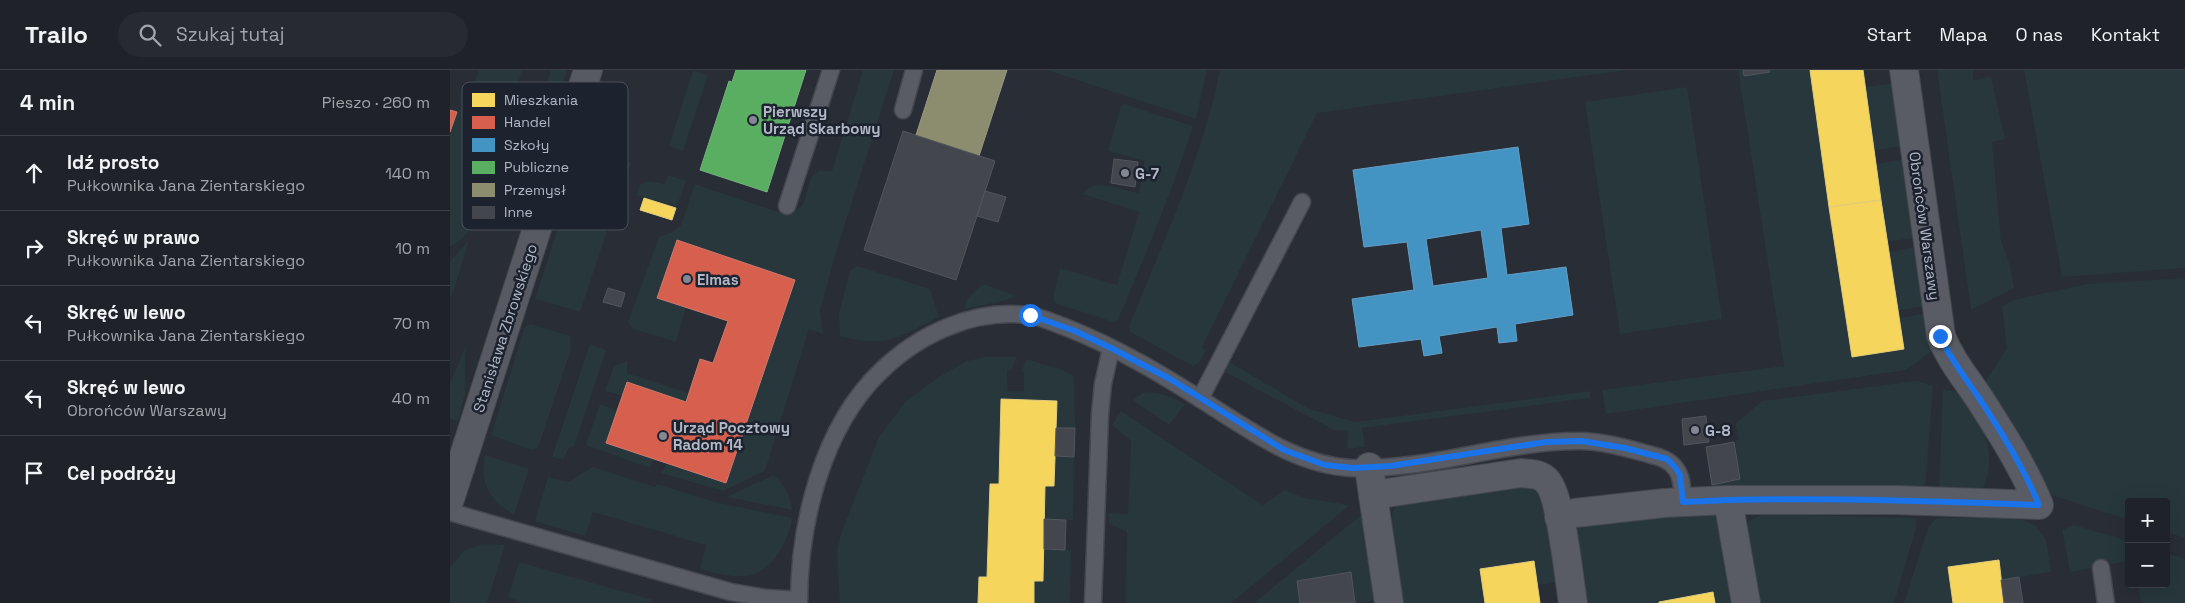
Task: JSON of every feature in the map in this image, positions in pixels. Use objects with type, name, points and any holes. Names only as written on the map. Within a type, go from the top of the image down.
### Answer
[{"type":"main road","name":"Stanisława Zbrowskiego","points":[[584,82],[588,70]]},
{"type":"main road","name":"Stanisława Zbrowskiego","points":[[450,499],[537,230]]},
{"type":"street","name":"Obrońców Warszawy","points":[[1728,500],[1895,500],[2039,505],[2027,478],[1980,399],[1947,353],[1940,336],[1904,70]]},
{"type":"street","points":[[1369,467],[1389,603]]},
{"type":"street","points":[[1373,495],[1521,474],[1537,474],[1548,481],[1559,517],[1572,603]]},
{"type":"street","points":[[1559,517],[1575,513],[1683,502],[1728,500],[1746,603]]},
{"type":"lane","points":[[787,206],[831,70]]},
{"type":"lane","points":[[903,110],[914,70]]},
{"type":"lane","points":[[1200,399],[1302,202]]},
{"type":"lane","points":[[450,512],[731,592],[799,601],[801,568],[813,490],[838,426],[856,400],[877,374],[896,356],[920,341],[955,324],[981,316],[1011,314],[1030,315],[1046,320],[1111,348],[1170,379],[1284,450],[1325,465],[1390,466],[1546,442],[1582,441],[1625,448],[1667,459],[1680,475],[1683,502]]},
{"type":"lane","points":[[1093,603],[1100,414],[1103,384],[1111,348]]},
{"type":"lane","points":[[2101,568],[2106,603]]},
{"type":"shaded area","points":[[479,70],[522,70],[518,82],[475,82]]},
{"type":"shaded area","points":[[551,70],[567,70],[563,82],[547,82]]},
{"type":"shaded area","points":[[693,70],[708,75],[683,151],[669,146]]},
{"type":"shaded area","points":[[863,70],[894,70],[837,249],[820,311],[823,334],[809,329],[765,471],[723,491],[661,473],[666,464],[726,483],[794,280],[677,240],[657,297],[686,307],[676,342],[633,329],[628,322],[659,237],[672,232],[681,225],[695,184],[790,216],[803,204],[811,177],[818,171],[832,171]]},
{"type":"shaded area","points":[[1047,70],[1207,70],[1196,119]]},
{"type":"shaded area","points":[[1220,70],[1627,70],[1317,113],[1202,347],[1206,350],[1200,362],[1193,366],[1130,332],[1129,326],[1192,168],[1203,136]]},
{"type":"shaded area","points":[[1738,70],[1810,70],[1852,357],[1904,349],[1899,318],[1927,313],[1933,350],[1906,370],[1606,414],[1602,390],[1784,366]]},
{"type":"shaded area","points":[[1937,70],[1973,70],[1973,80],[1991,77],[2005,139],[1992,142],[2001,240],[2010,266],[2014,288],[1971,310]]},
{"type":"shaded area","points":[[2024,70],[2185,70],[2185,268],[2062,277]]},
{"type":"shaded area","points":[[1895,83],[1904,146],[1874,150],[1865,87]]},
{"type":"shaded area","points":[[1687,87],[1722,319],[1620,334],[1585,102]]},
{"type":"shaded area","points":[[1124,104],[1193,126],[1148,248],[1118,320],[1113,322],[1055,303],[1053,298],[1060,268],[1117,285],[1139,212],[1083,194],[1094,186],[1101,185],[1139,193],[1145,161],[1108,151],[1121,106]]},
{"type":"shaded area","points":[[462,108],[462,230],[469,230],[463,238],[450,247],[450,132],[457,112]]},
{"type":"shaded area","points":[[1906,159],[1918,237],[1888,242],[1876,164]]},
{"type":"shaded area","points":[[668,175],[686,181],[677,206],[636,195],[640,185],[647,181],[664,184]]},
{"type":"shaded area","points":[[557,230],[607,231],[580,312],[535,299]]},
{"type":"shaded area","points":[[469,240],[452,296],[450,295],[450,261]]},
{"type":"shaded area","points":[[1919,247],[1928,306],[1898,310],[1889,252]]},
{"type":"shaded area","points":[[857,266],[930,289],[939,317],[892,339],[869,341],[840,336],[839,313],[850,271]]},
{"type":"shaded area","points":[[2185,278],[2185,538],[2170,533],[2170,498],[2125,498],[2125,519],[2048,494],[1981,388],[2007,348],[2002,306],[2014,300],[2087,284]]},
{"type":"shaded area","points":[[983,284],[1017,296],[1003,301],[964,309],[966,300]]},
{"type":"shaded area","points":[[531,324],[570,336],[571,349],[538,448],[532,450],[491,435],[525,326]]},
{"type":"shaded area","points":[[590,344],[606,350],[574,446],[568,449],[563,460],[552,457]]},
{"type":"shaded area","points":[[465,348],[465,393],[458,421],[450,419],[450,383]]},
{"type":"shaded area","points":[[985,357],[1017,357],[1011,371],[1007,370],[1007,391],[1024,391],[1024,372],[1021,371],[1027,359],[1060,369],[1074,376],[1075,428],[1056,428],[1056,401],[1001,399],[999,484],[990,484],[987,577],[979,577],[978,603],[840,603],[837,550],[842,531],[879,437],[906,401],[939,377],[967,361]]},
{"type":"shaded area","points":[[627,361],[627,373],[689,393],[686,402],[627,382],[622,396],[605,391],[614,366]]},
{"type":"shaded area","points":[[1229,362],[1309,409],[1355,422],[1590,391],[1590,398],[1362,428],[1365,447],[1347,449],[1348,431],[1334,430],[1225,372]]},
{"type":"shaded area","points":[[1917,381],[1933,386],[1925,490],[1712,490],[1712,485],[1740,479],[1734,442],[1739,439],[1735,424],[1762,401]]},
{"type":"shaded area","points":[[1943,389],[1965,394],[1983,430],[1989,454],[1989,467],[1987,479],[1981,493],[1939,492]]},
{"type":"shaded area","points":[[1150,392],[1169,396],[1185,404],[1169,425],[1133,400],[1143,393]]},
{"type":"shaded area","points":[[600,404],[617,411],[606,443],[654,459],[650,468],[586,445]]},
{"type":"shaded area","points":[[1121,411],[1263,505],[1285,490],[1305,498],[1350,505],[1231,603],[1126,603],[1127,532],[1109,523],[1108,513],[1128,514],[1131,441],[1112,425]]},
{"type":"shaded area","points":[[485,455],[529,469],[514,514],[498,504],[488,490],[483,474]]},
{"type":"shaded area","points":[[1055,456],[1074,457],[1073,520],[1044,519],[1045,486],[1054,486]]},
{"type":"shaded area","points":[[593,467],[655,487],[657,484],[719,503],[792,518],[789,531],[780,551],[764,569],[754,574],[734,576],[700,569],[706,545],[593,512],[585,536],[535,521],[548,477],[568,482]]},
{"type":"shaded area","points":[[774,475],[786,491],[792,510],[726,497]]},
{"type":"shaded area","points":[[1514,483],[1533,487],[1544,499],[1561,581],[1538,585],[1534,561],[1480,569],[1485,603],[1402,603],[1391,521],[1393,510],[1401,502]]},
{"type":"shaded area","points":[[1702,511],[1713,513],[1719,518],[1738,603],[1715,603],[1713,592],[1659,603],[1581,603],[1575,530],[1582,526]]},
{"type":"shaded area","points":[[1764,514],[1916,518],[1916,528],[1894,603],[1755,603],[1746,532],[1749,521]]},
{"type":"shaded area","points":[[1361,515],[1364,519],[1383,600],[1355,603],[1350,572],[1297,581],[1300,603],[1254,603]]},
{"type":"shaded area","points":[[1936,518],[2009,518],[2024,520],[2036,526],[2046,539],[2051,572],[2001,580],[1999,560],[1948,567],[1953,603],[1904,603],[1928,528]]},
{"type":"shaded area","points":[[2074,525],[2125,540],[2125,562],[2070,572],[2062,530]]},
{"type":"shaded area","points":[[483,544],[505,545],[487,603],[450,603],[450,567],[465,550]]},
{"type":"shaded area","points":[[1044,549],[1071,550],[1070,603],[1034,603],[1034,581],[1043,581]]},
{"type":"shaded area","points":[[2170,554],[2185,559],[2185,603],[2141,603],[2139,588],[2170,588]]},
{"type":"shaded area","points":[[519,562],[653,600],[644,603],[523,603],[508,597]]},
{"type":"building: Mieszkania","points":[[1810,70],[1863,70],[1881,200],[1829,207]]},
{"type":"building: Mieszkania","points":[[644,198],[676,208],[672,220],[640,210]]},
{"type":"building: Mieszkania","points":[[1881,200],[1904,349],[1852,357],[1829,207]]},
{"type":"building: Mieszkania","points":[[1001,399],[1057,401],[1054,486],[1045,486],[1043,581],[1034,581],[1034,603],[978,603],[979,577],[987,577],[990,484],[999,484]]},
{"type":"building: Mieszkania","points":[[1999,560],[2004,603],[1953,603],[1948,567]]},
{"type":"building: Mieszkania","points":[[1534,561],[1540,603],[1485,603],[1480,569]]},
{"type":"building: Mieszkania","points":[[1713,592],[1715,603],[1659,603],[1659,602]]},
{"type":"building: Handel","points":[[450,110],[457,112],[450,132]]},
{"type":"building: Handel","points":[[677,240],[795,280],[726,483],[606,443],[627,382],[686,402],[700,359],[713,363],[728,321],[657,298]]},
{"type":"building: Szkoły","points":[[1518,147],[1529,224],[1501,228],[1507,275],[1566,267],[1573,315],[1515,324],[1517,341],[1499,343],[1497,327],[1439,336],[1442,353],[1424,356],[1421,339],[1359,347],[1352,299],[1414,290],[1407,242],[1364,247],[1353,170]],"holes":[[[1481,230],[1488,278],[1433,286],[1426,239]]]},
{"type":"building: Publiczne","name":"Pierwszy Urząd Skarbowy","points":[[736,70],[806,70],[767,192],[700,170],[729,81],[732,82]]},
{"type":"building: Przemysł","points":[[937,70],[1007,70],[979,156],[916,135]]},
{"type":"building: Inne","points":[[1743,70],[1769,70],[1770,72],[1744,76]]},
{"type":"building: Inne","points":[[903,131],[995,161],[956,280],[864,250]]},
{"type":"building: Inne","name":"G-7","points":[[1114,159],[1138,162],[1135,187],[1111,183]]},
{"type":"building: Inne","points":[[985,191],[1006,197],[998,222],[977,216]]},
{"type":"building: Inne","points":[[608,288],[625,293],[621,307],[603,302]]},
{"type":"building: Inne","name":"G-8","points":[[1706,416],[1709,442],[1684,445],[1682,419]]},
{"type":"building: Inne","points":[[1056,428],[1075,428],[1074,457],[1055,456]]},
{"type":"building: Inne","points":[[1734,442],[1740,479],[1712,485],[1706,447]]},
{"type":"building: Inne","points":[[1044,519],[1066,520],[1065,550],[1044,549]]},
{"type":"building: Inne","points":[[1351,572],[1355,603],[1300,603],[1297,581]]},
{"type":"building: Inne","points":[[2019,577],[2023,603],[2004,603],[2001,580]]},
{"type":"place","name":"Pierwszy Urząd Skarbowy","points":[[753,120]]},
{"type":"place","name":"G-7","points":[[1125,173]]},
{"type":"place","name":"Elmas","points":[[687,279]]},
{"type":"place","name":"G-8","points":[[1695,430]]},
{"type":"place","name":"Urząd Pocztowy Radom 14","points":[[663,436]]},
{"type":"route","points":[[1030,315],[1075,331],[1111,348],[1170,379],[1244,427],[1284,450],[1325,465],[1353,468],[1390,466],[1519,448],[1546,442],[1582,441],[1625,448],[1667,459],[1680,475],[1683,502],[1728,500],[1895,500],[2039,505],[2027,478],[1980,399],[1947,353],[1940,336]]}]
